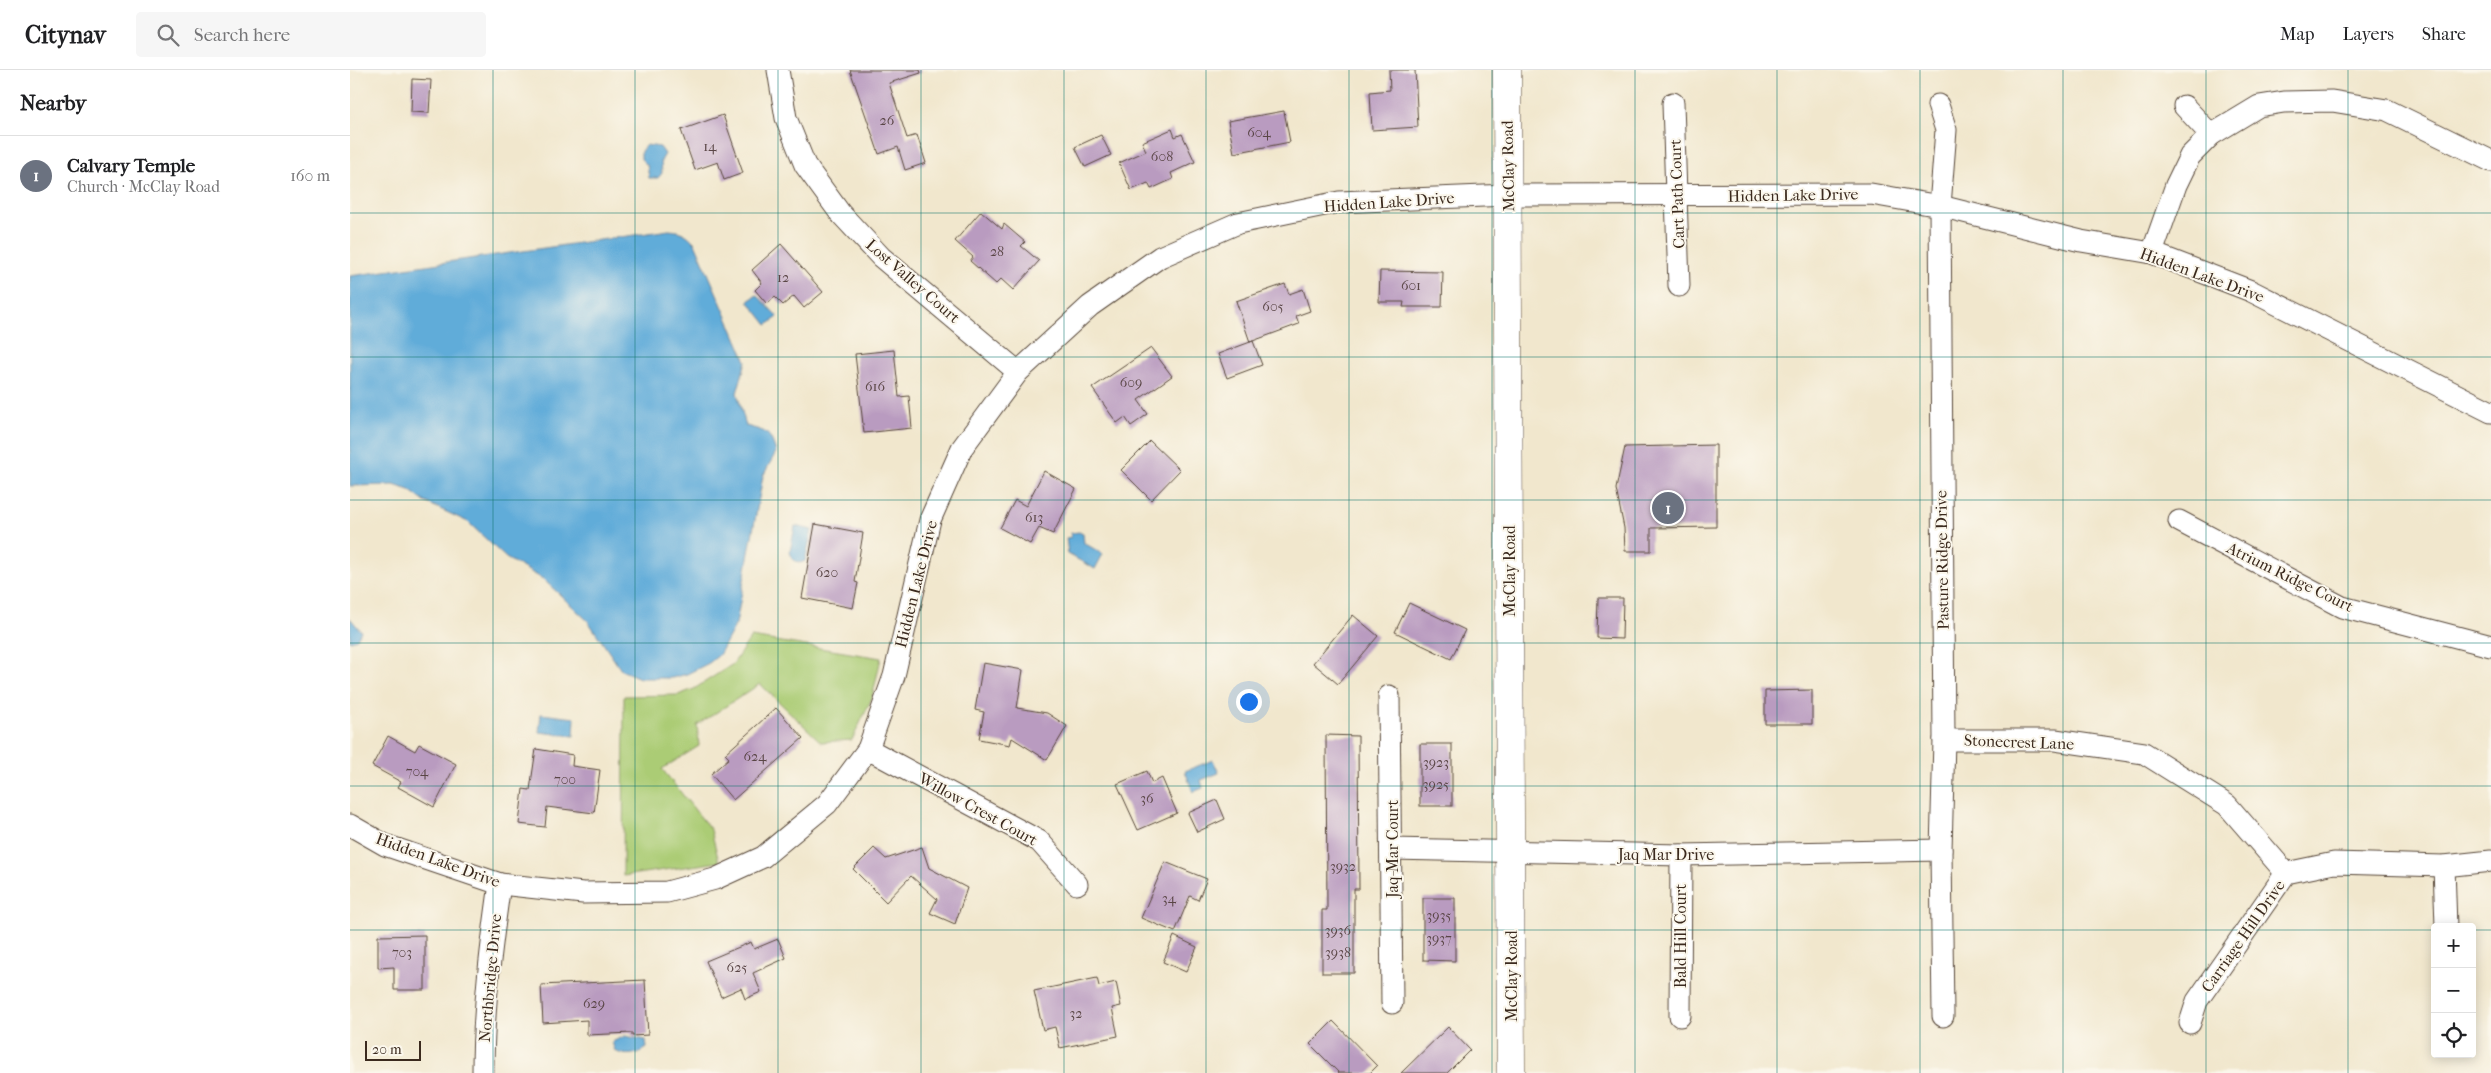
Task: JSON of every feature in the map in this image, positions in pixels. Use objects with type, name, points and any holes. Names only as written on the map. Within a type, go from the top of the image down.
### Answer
[{"type":"main road","name":"McClay Road","points":[[1507,70],[1511,1073]]},
{"type":"street","name":"Lost Valley Court","points":[[778,70],[786,118],[805,165],[840,213],[881,257],[1018,372]]},
{"type":"street","points":[[2152,253],[2176,185],[2190,156],[2211,135],[2259,106],[2284,102],[2332,101],[2387,110],[2491,161]]},
{"type":"street","name":"Cart Path Court","points":[[1673,103],[1678,196],[1679,286]]},
{"type":"street","name":"Pasture Ridge Drive","points":[[1938,105],[1946,130],[1940,206],[1944,740],[1941,850],[1943,1016]]},
{"type":"street","points":[[2184,106],[2211,135]]},
{"type":"street","name":"Hidden Lake Drive","points":[[350,826],[385,845],[500,884],[583,893],[667,892],[715,879],[763,857],[827,804],[868,749],[894,676],[930,520],[962,448],[1018,372],[1090,306],[1160,257],[1238,223],[1339,202],[1508,196],[1870,194],[1940,206],[2081,241],[2152,253],[2251,291],[2491,412]]},
{"type":"street","name":"Atrium Ridge Court","points":[[2179,521],[2342,607],[2491,646]]},
{"type":"street","name":"Jaq-Mar Court","points":[[1389,696],[1392,849],[1392,1003]]},
{"type":"street","name":"Stonecrest Lane","points":[[1944,740],[2055,740],[2144,753],[2227,805],[2286,873]]},
{"type":"street","name":"Willow Crest Court","points":[[868,749],[1039,841],[1077,884]]},
{"type":"street","name":"Jaq Mar Drive","points":[[1392,849],[1510,853],[1681,855],[1941,850]]},
{"type":"street","name":"Bald Hill Court","points":[[1680,1016],[1681,855]]},
{"type":"street","name":"Carriage Hill Drive","points":[[2190,1022],[2197,1002],[2286,873],[2334,863],[2444,866],[2491,861]]},
{"type":"street","points":[[2444,866],[2446,923]]},
{"type":"street","name":"Northbridge Drive","points":[[483,1073],[483,1037],[490,958],[500,884]]},
{"type":"green space","points":[[751,637],[881,658],[872,698],[852,740],[821,742],[760,684],[697,725],[699,746],[662,769],[711,830],[719,862],[623,876],[624,696],[678,695],[694,689],[733,664]]},
{"type":"water","points":[[646,145],[660,147],[665,154],[661,161],[662,173],[658,178],[649,178],[647,165],[641,159],[641,151]]},
{"type":"water","points":[[669,230],[684,234],[695,243],[746,361],[737,393],[746,426],[766,433],[776,452],[763,476],[736,624],[719,655],[709,663],[687,674],[672,678],[640,678],[621,670],[588,621],[543,579],[506,558],[468,522],[425,502],[409,490],[394,485],[350,486],[350,276]]},
{"type":"water","points":[[757,295],[778,317],[767,325],[748,301]]},
{"type":"water","points":[[795,526],[812,530],[805,561],[800,563],[793,560],[790,552]]},
{"type":"water","points":[[1079,532],[1083,534],[1084,543],[1103,554],[1095,569],[1068,554],[1066,538],[1071,537],[1071,533]]},
{"type":"water","points":[[350,618],[361,631],[357,639],[350,641]]},
{"type":"water","points":[[541,714],[575,718],[574,736],[539,732]]},
{"type":"water","points":[[1213,760],[1219,773],[1201,780],[1203,788],[1193,792],[1185,771]]},
{"type":"water","points":[[625,1036],[646,1040],[647,1048],[631,1054],[615,1051],[612,1042]]},
{"type":"building","points":[[850,70],[920,70],[921,73],[889,83],[907,138],[917,135],[926,163],[905,170],[898,147],[879,154]]},
{"type":"building","points":[[1389,70],[1415,70],[1418,127],[1372,130],[1370,92],[1390,90]]},
{"type":"building","points":[[412,79],[431,80],[429,113],[411,112]]},
{"type":"building","points":[[1284,111],[1290,142],[1234,153],[1228,121]]},
{"type":"building","points":[[723,115],[743,173],[724,180],[718,162],[695,170],[681,130]]},
{"type":"building","points":[[1172,129],[1175,137],[1182,134],[1195,162],[1171,173],[1173,179],[1151,189],[1148,183],[1131,190],[1119,163],[1146,151],[1142,142]]},
{"type":"building","points":[[1101,135],[1111,155],[1085,167],[1075,147]]},
{"type":"building","points":[[981,211],[1002,229],[1004,224],[1025,242],[1021,246],[1039,261],[1013,290],[1001,279],[996,284],[970,261],[973,257],[955,241]]},
{"type":"building","points":[[781,244],[823,292],[804,308],[794,296],[783,305],[775,297],[767,304],[755,290],[762,283],[752,270]]},
{"type":"building","points":[[1380,271],[1443,272],[1442,307],[1403,307],[1404,302],[1379,302]]},
{"type":"building","points":[[1285,284],[1289,294],[1303,289],[1310,311],[1296,316],[1299,324],[1250,342],[1236,301]]},
{"type":"building","points":[[1253,341],[1262,365],[1227,378],[1218,354]]},
{"type":"building","points":[[1151,348],[1172,376],[1138,400],[1148,414],[1131,426],[1125,417],[1117,423],[1092,388]]},
{"type":"building","points":[[894,350],[899,397],[909,396],[912,428],[864,433],[855,354]]},
{"type":"building","points":[[1150,441],[1180,470],[1151,500],[1121,470]]},
{"type":"building","points":[[1716,445],[1716,527],[1651,528],[1651,551],[1625,551],[1624,528],[1616,489],[1625,447]]},
{"type":"building","points":[[1044,471],[1076,489],[1053,534],[1039,528],[1030,544],[1000,528],[1015,500],[1026,506]]},
{"type":"building","points":[[815,524],[863,533],[855,582],[858,583],[853,608],[802,598]]},
{"type":"building","points":[[1598,598],[1623,598],[1622,639],[1597,638]]},
{"type":"building","points":[[1409,603],[1465,630],[1451,659],[1395,632]]},
{"type":"building","points":[[1353,615],[1378,636],[1338,684],[1313,663]]},
{"type":"building","points":[[983,663],[1023,670],[1017,708],[1047,713],[1067,726],[1047,760],[1012,738],[1010,745],[979,739],[984,712],[975,710]]},
{"type":"building","points":[[1812,690],[1812,724],[1765,724],[1765,691]]},
{"type":"building","points":[[776,708],[803,738],[733,800],[711,774],[729,758],[725,754]]},
{"type":"building","points":[[1326,735],[1358,736],[1359,889],[1354,889],[1354,973],[1322,973],[1322,910],[1327,910]]},
{"type":"building","points":[[388,736],[415,751],[419,744],[456,764],[434,807],[398,787],[401,782],[372,766]]},
{"type":"building","points":[[1420,744],[1452,744],[1452,806],[1420,806]]},
{"type":"building","points":[[536,749],[573,755],[572,766],[600,770],[594,813],[547,807],[545,827],[519,824],[523,789],[530,790]]},
{"type":"building","points":[[1147,771],[1152,783],[1162,778],[1177,813],[1138,830],[1117,784]]},
{"type":"building","points":[[1217,800],[1225,819],[1197,832],[1188,813]]},
{"type":"building","points":[[922,847],[929,868],[967,888],[955,924],[930,913],[937,899],[911,876],[886,902],[853,869],[874,848],[886,859]]},
{"type":"building","points":[[1165,862],[1207,879],[1198,900],[1190,896],[1175,932],[1141,918]]},
{"type":"building","points":[[1423,898],[1455,898],[1455,961],[1423,960]]},
{"type":"building","points":[[425,935],[425,990],[394,990],[394,967],[378,968],[378,936]]},
{"type":"building","points":[[1174,936],[1197,947],[1186,972],[1163,962]]},
{"type":"building","points":[[778,939],[786,958],[753,973],[761,992],[745,999],[741,988],[721,997],[706,961],[751,942],[754,949]]},
{"type":"building","points":[[1097,978],[1099,986],[1116,982],[1121,1006],[1112,1008],[1118,1036],[1060,1048],[1055,1027],[1043,1030],[1034,991]]},
{"type":"building","points":[[645,980],[648,1035],[632,1036],[632,1033],[587,1035],[587,1020],[543,1023],[541,985]]},
{"type":"building","points":[[1333,1021],[1377,1066],[1370,1073],[1339,1073],[1310,1044]]},
{"type":"building","points":[[1448,1027],[1470,1050],[1447,1073],[1401,1073]]},
{"type":"place","name":"Calvary Temple","points":[[1668,508]]}]
